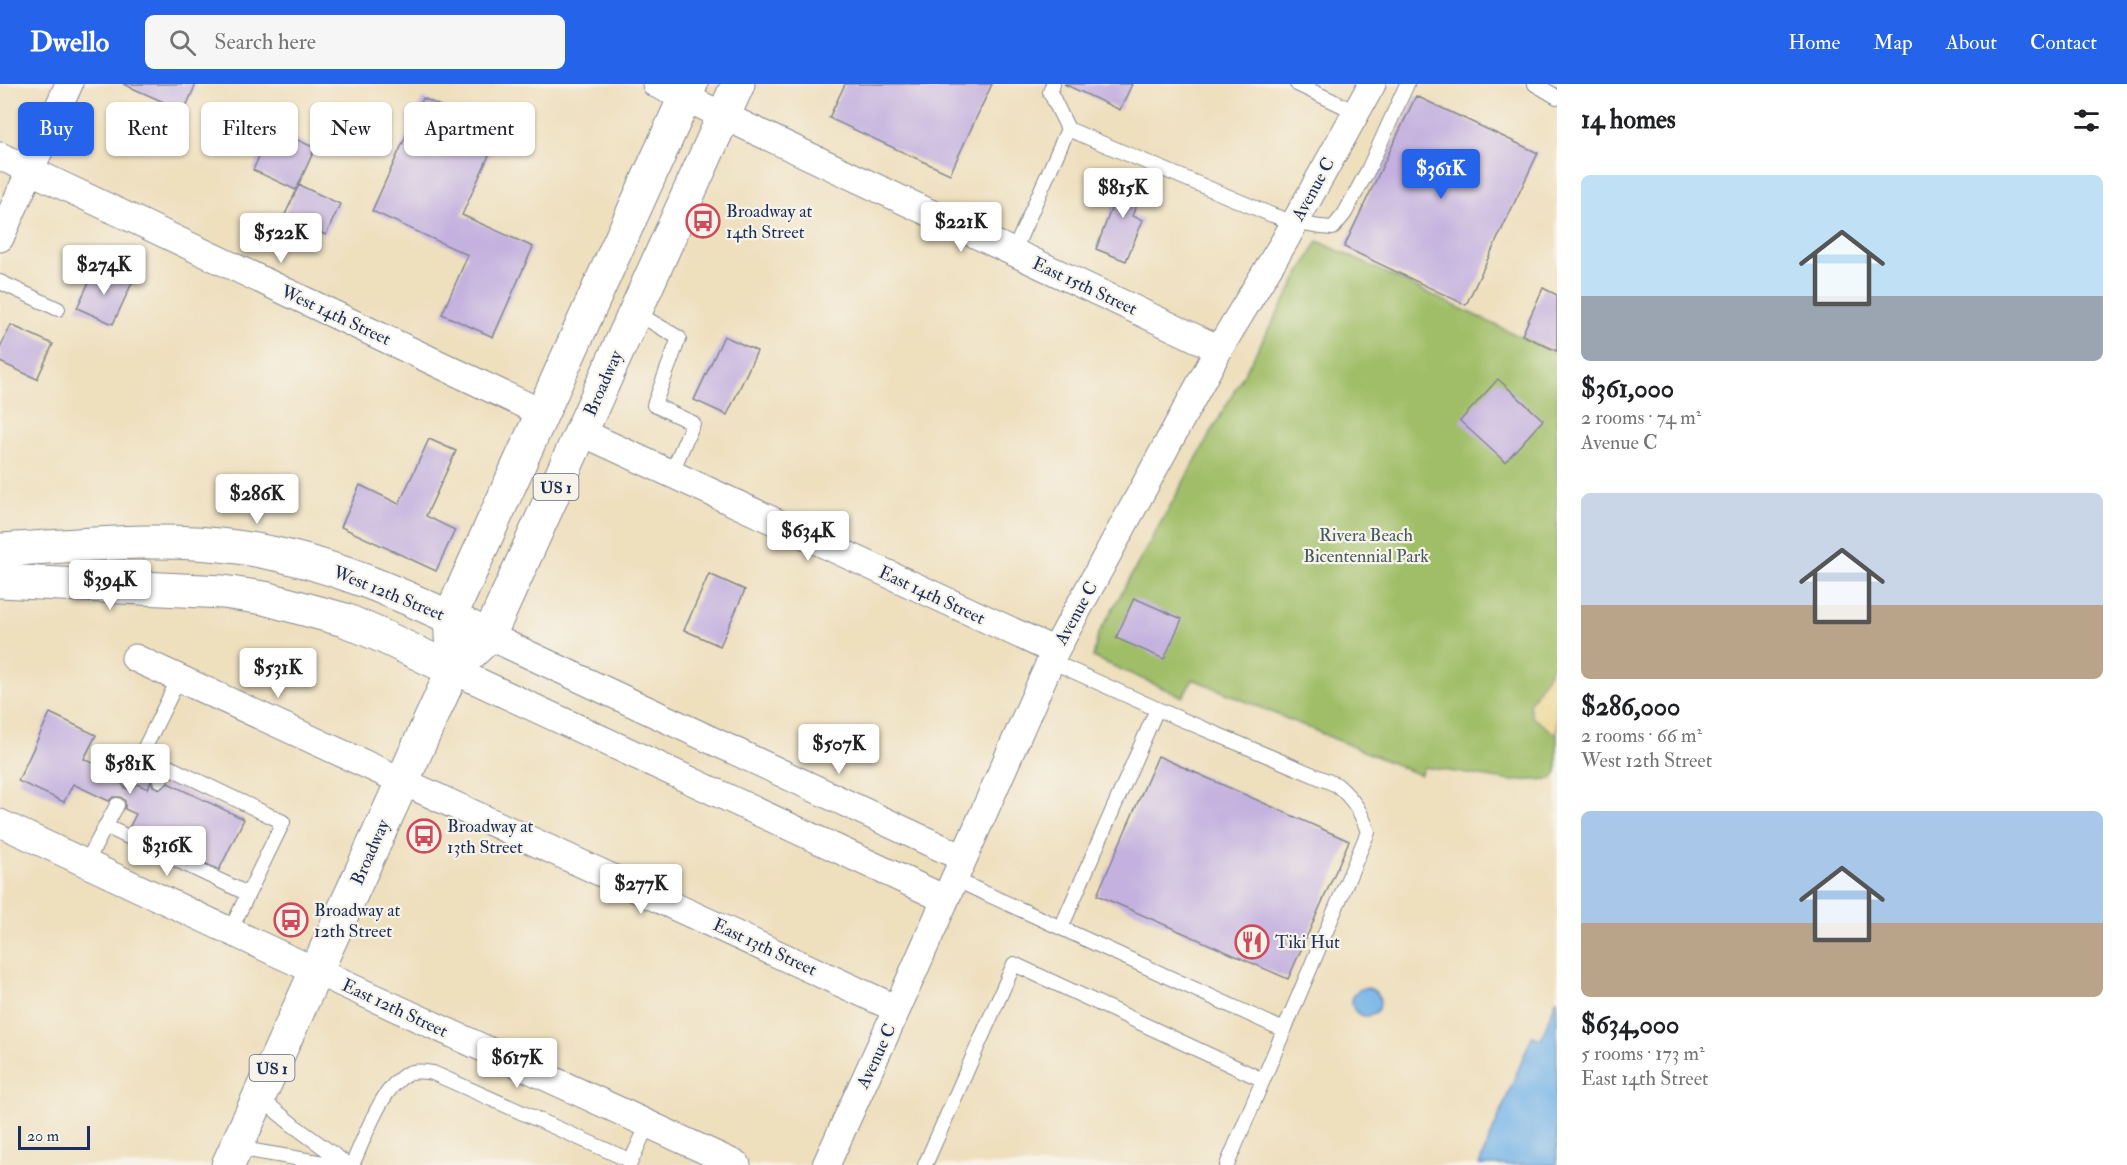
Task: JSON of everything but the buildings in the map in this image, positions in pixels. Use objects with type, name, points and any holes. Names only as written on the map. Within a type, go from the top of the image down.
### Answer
[{"type":"main road","name":"Broadway","points":[[232,1157],[453,670],[489,636],[738,84]]},
{"type":"main road","name":"Broadway","points":[[453,670],[450,617],[542,413],[677,88]]},
{"type":"main road","name":"West 12th Street","points":[[0,550],[152,542],[236,546],[299,559],[360,578],[489,636]]},
{"type":"main road","points":[[0,581],[223,592],[264,598],[345,620],[453,670]]},
{"type":"street","points":[[0,238],[69,84]]},
{"type":"street","name":"Avenue C","points":[[826,1165],[1053,656],[1219,349],[1294,223],[1372,84]]},
{"type":"street","name":"East 15th Street","points":[[677,88],[723,116],[1219,349]]},
{"type":"street","name":"West 14th Street","points":[[0,156],[542,413]]},
{"type":"street","name":"East 14th Street","points":[[581,432],[1053,656]]},
{"type":"street","points":[[489,636],[954,879]]},
{"type":"street","name":"East 13th Street","points":[[135,658],[897,1009]]},
{"type":"street","points":[[453,670],[954,879]]},
{"type":"street","points":[[0,823],[316,972]]},
{"type":"street","name":"East 12th Street","points":[[316,972],[737,1165]]},
{"type":"lane","points":[[1053,84],[1050,92],[1068,129],[1294,223],[1333,228],[1345,213],[1391,122],[1407,84]]},
{"type":"lane","points":[[1297,84],[1356,112]]},
{"type":"lane","points":[[1535,84],[1557,97]]},
{"type":"lane","points":[[1013,252],[1068,129]]},
{"type":"lane","points":[[0,282],[58,309]]},
{"type":"lane","points":[[635,312],[679,338],[654,405],[693,423],[671,474]]},
{"type":"lane","points":[[1053,656],[1158,709],[1337,785],[1353,800],[1368,832],[1227,1165]]},
{"type":"lane","points":[[129,780],[179,678]]},
{"type":"lane","points":[[1061,927],[1158,709]]},
{"type":"lane","points":[[142,754],[283,822],[230,931]]},
{"type":"lane","points":[[160,780],[166,766]]},
{"type":"lane","points":[[188,792],[194,779]]},
{"type":"lane","points":[[219,807],[226,794]]},
{"type":"lane","points":[[238,816],[244,803]]},
{"type":"lane","points":[[86,863],[117,805]]},
{"type":"lane","points":[[105,826],[134,835],[211,872],[248,894]]},
{"type":"lane","points":[[954,879],[1284,1030]]},
{"type":"lane","points":[[925,1165],[1014,964],[1263,1080]]},
{"type":"lane","points":[[352,1165],[380,1105],[395,1083],[411,1072],[433,1073],[630,1163],[648,1124]]},
{"type":"lane","points":[[259,1097],[348,1165]]},
{"type":"lane","points":[[232,1157],[336,1165]]},
{"type":"green space","name":"Rivera Beach Bicentennial Park","points":[[1318,241],[1557,354],[1557,773],[1552,779],[1512,781],[1424,767],[1420,775],[1193,679],[1183,697],[1093,657],[1098,635]]},
{"type":"sand","points":[[1557,625],[1557,735],[1532,717],[1529,704],[1556,661]]},
{"type":"water","points":[[1366,988],[1376,992],[1380,1002],[1376,1012],[1366,1016],[1356,1012],[1352,1002],[1356,992]]},
{"type":"water","points":[[1557,998],[1557,1165],[1479,1165],[1532,1036],[1541,1039]]},
{"type":"place","name":"Broadway at 14th Street","points":[[703,221]]},
{"type":"place","name":"Broadway at 13th Street","points":[[424,836]]},
{"type":"place","name":"Broadway at 12th Street","points":[[291,920]]},
{"type":"place","name":"Tiki Hut","points":[[1252,942]]}]
